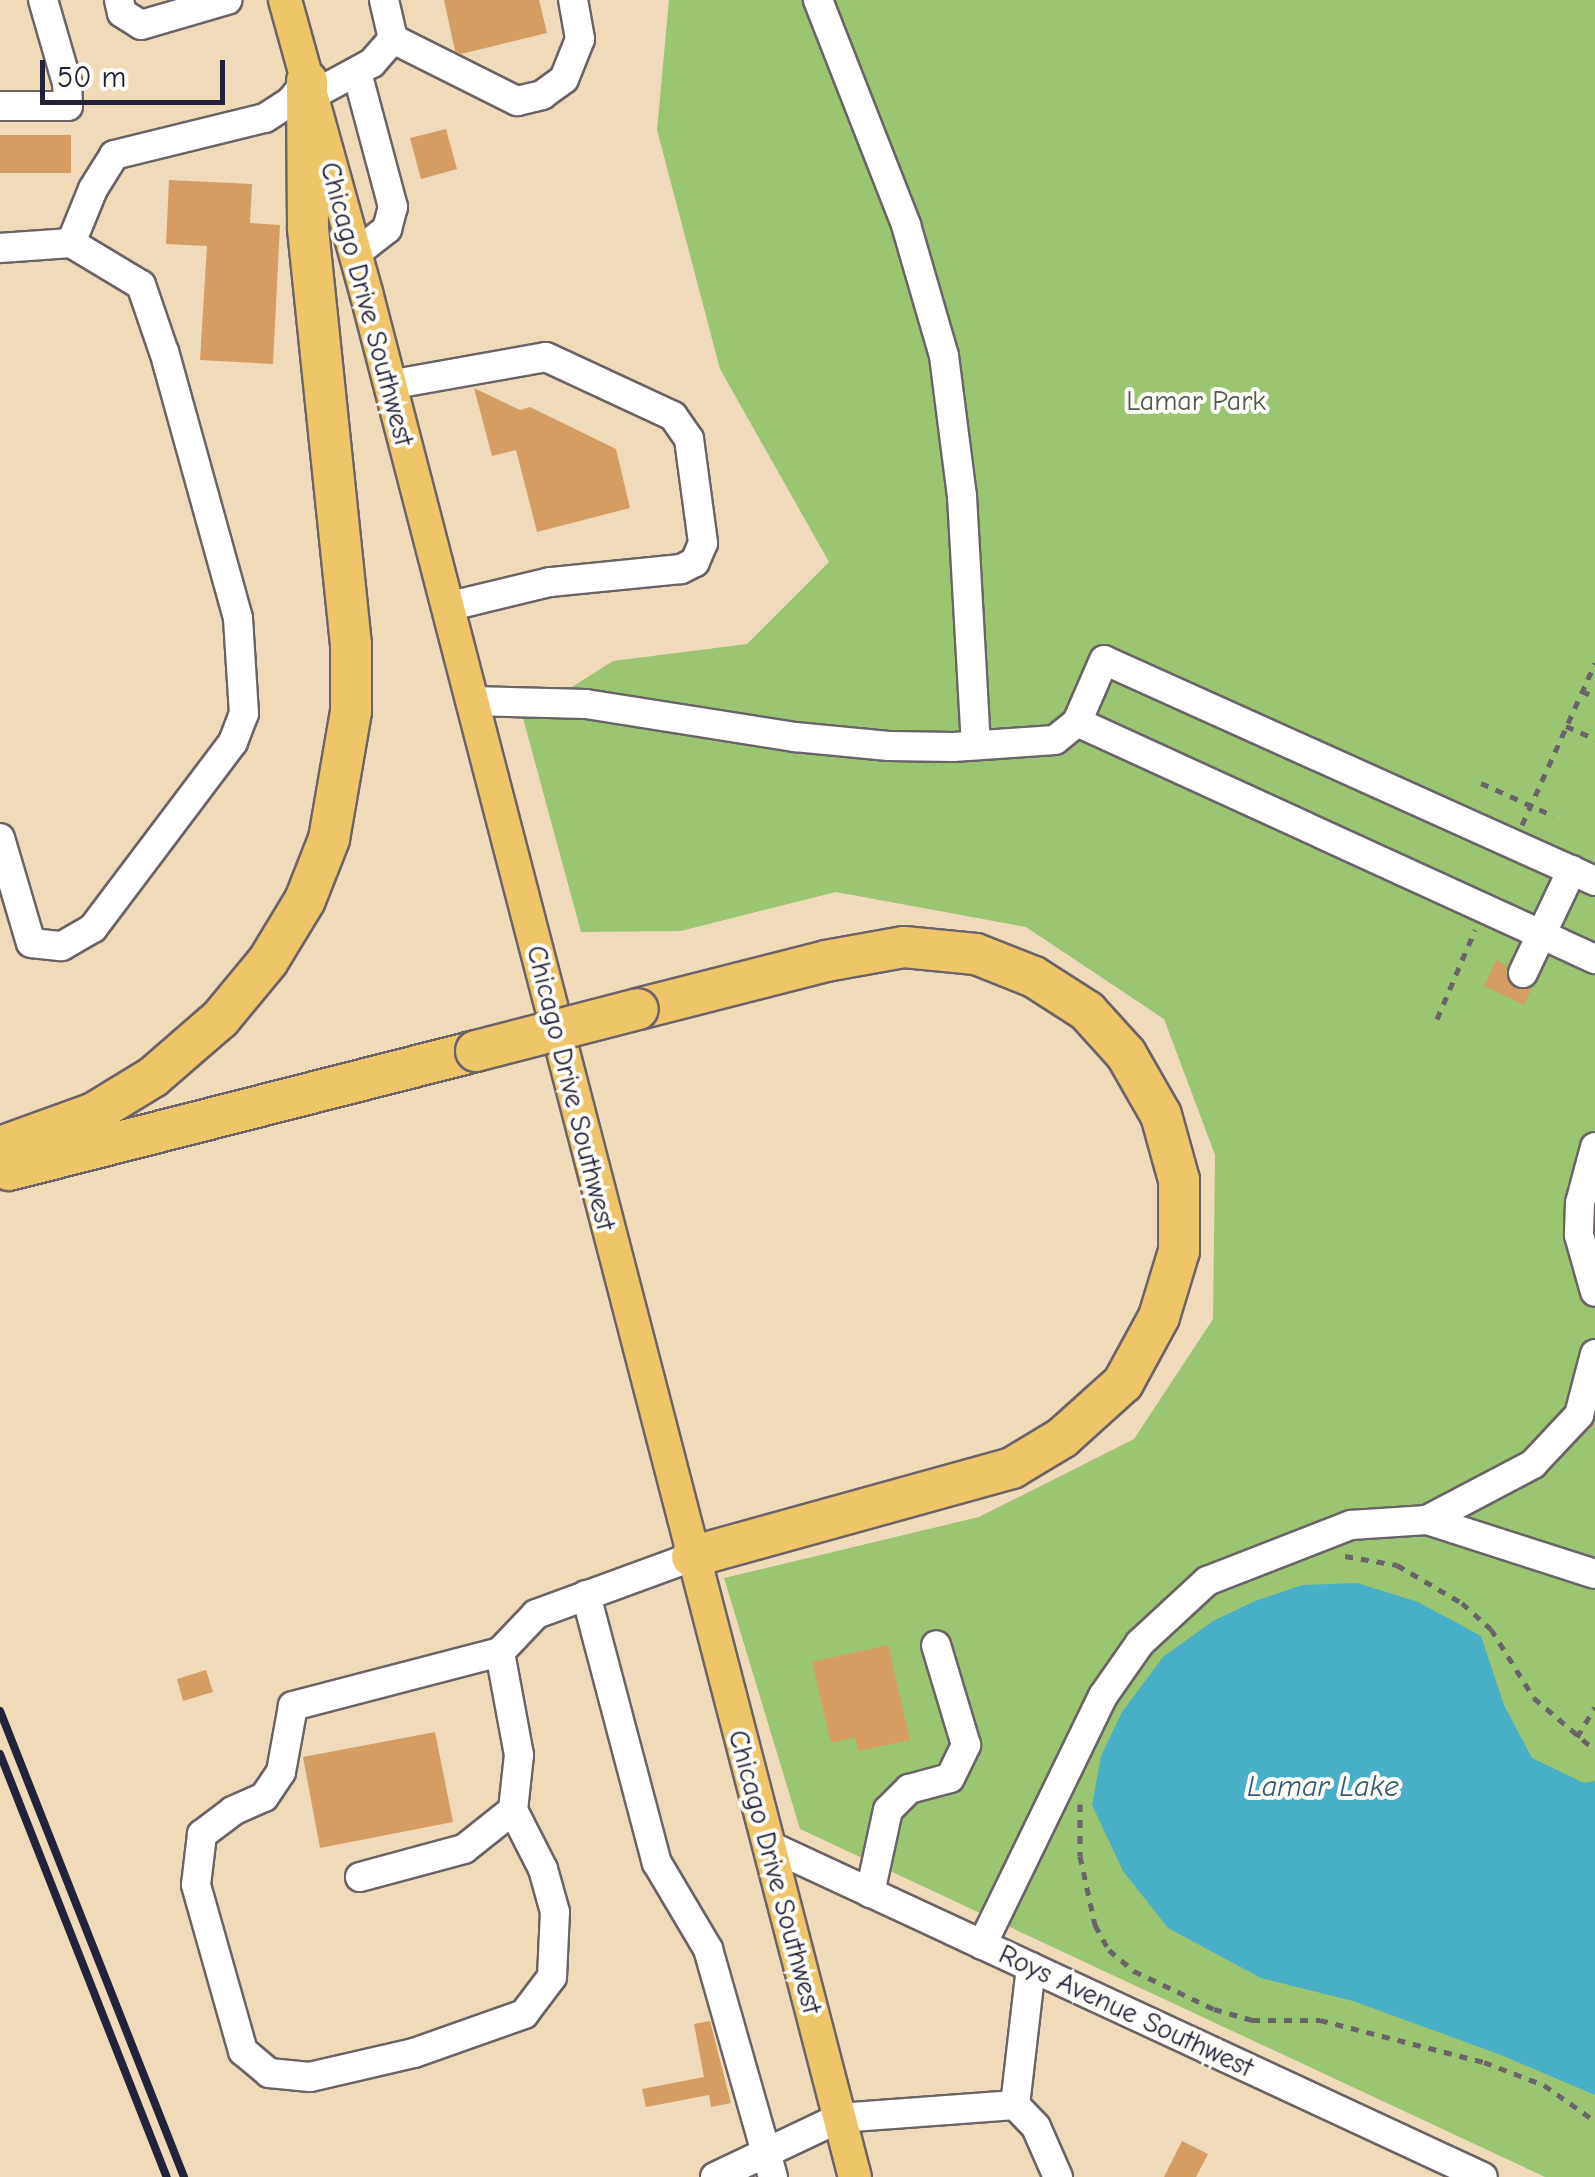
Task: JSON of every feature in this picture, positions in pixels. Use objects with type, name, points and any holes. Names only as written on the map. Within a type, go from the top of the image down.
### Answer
[{"type":"highway","points":[[0,1146],[94,1114],[154,1077],[220,1018],[268,960],[304,900],[329,839],[344,777],[351,712],[350,645],[308,226],[309,89]]},
{"type":"highway","points":[[0,1172],[638,1008],[826,961],[904,946],[976,954],[1034,977],[1087,1011],[1113,1040],[1161,1116],[1178,1180],[1179,1252],[1159,1317],[1123,1383],[1062,1438],[1012,1468],[692,1557]]},
{"type":"main road","name":"Chicago Drive Southwest","points":[[285,0],[390,385],[855,2177]]},
{"type":"street","points":[[0,106],[68,106],[68,83],[43,0]]},
{"type":"street","points":[[119,0],[122,13],[141,25],[188,6],[227,0]]},
{"type":"street","points":[[384,0],[393,40]]},
{"type":"street","points":[[393,40],[517,100],[542,95],[564,80],[580,39],[573,0]]},
{"type":"street","points":[[818,0],[906,225],[944,356],[961,480],[976,745]]},
{"type":"street","points":[[72,244],[114,155],[266,118],[309,89],[357,72],[393,40]]},
{"type":"street","points":[[355,254],[386,229],[392,207],[357,72]]},
{"type":"street","points":[[0,248],[72,244],[141,285],[164,352],[238,618],[244,714],[233,742],[93,928],[62,946],[30,943],[0,838]]},
{"type":"street","points":[[390,385],[546,357],[674,416],[688,440],[703,543],[696,562],[681,568],[550,582],[447,607]]},
{"type":"street","points":[[471,701],[586,704],[846,742],[976,745],[1055,740],[1077,722],[1104,660],[1583,876],[1543,934],[1523,973]]},
{"type":"street","points":[[1077,722],[1595,959]]},
{"type":"street","points":[[1595,1147],[1580,1203],[1580,1235],[1595,1292]]},
{"type":"street","points":[[1427,1520],[1532,1464],[1579,1415],[1595,1354]]},
{"type":"street","points":[[982,1945],[1103,1696],[1140,1643],[1207,1581],[1350,1525],[1427,1520],[1595,1574]]},
{"type":"street","points":[[500,1652],[519,1755],[513,1810],[543,1869],[555,1912],[552,1977],[524,2014],[414,2053],[310,2077],[269,2073],[243,2051],[196,1885],[202,1834],[233,1812],[264,1797],[281,1772],[293,1706],[500,1652],[536,1614],[692,1557]]},
{"type":"street","points":[[586,1595],[657,1863],[708,1948],[768,2166]]},
{"type":"street","points":[[870,1893],[888,1810],[909,1789],[950,1778],[966,1744],[936,1645]]},
{"type":"street","points":[[360,1877],[464,1850],[513,1810]]},
{"type":"street","name":"Roys Avenue Southwest","points":[[768,1846],[1483,2177]]},
{"type":"street","points":[[1014,2105],[1030,1968]]},
{"type":"street","points":[[716,2177],[768,2166],[839,2118],[1014,2105],[1036,2127],[1058,2177]]},
{"type":"path","points":[[1514,842],[1595,663]]},
{"type":"path","points":[[1582,691],[1595,697]]},
{"type":"path","points":[[1566,726],[1595,739]]},
{"type":"path","points":[[1481,783],[1554,816]]},
{"type":"path","points":[[1437,1019],[1485,906]]},
{"type":"path","points":[[1336,1555],[1398,1565],[1462,1603],[1491,1629],[1534,1698],[1595,1750]]},
{"type":"path","points":[[1577,1737],[1595,1707]]},
{"type":"path","points":[[1081,1797],[1080,1856],[1094,1925],[1109,1950],[1134,1971],[1214,2009],[1252,2020],[1320,2020],[1484,2062],[1544,2085],[1595,2121]]},
{"type":"green space","name":"Lamar Park","points":[[669,0],[1595,0],[1595,2177],[1545,2177],[800,1829],[724,1578],[979,1517],[1134,1439],[1213,1319],[1215,1155],[1164,1019],[1026,927],[836,892],[681,931],[581,932],[523,718],[613,661],[747,644],[829,562],[720,369],[657,130]]},
{"type":"water","name":"Lamar Lake","points":[[1357,1583],[1418,1602],[1481,1636],[1504,1705],[1532,1758],[1584,1783],[1595,1781],[1595,2095],[1501,2055],[1353,2001],[1261,1978],[1168,1928],[1123,1871],[1092,1805],[1101,1756],[1122,1712],[1163,1657],[1213,1621],[1255,1601],[1302,1585]]},
{"type":"building","points":[[444,0],[539,0],[547,33],[461,54],[455,51]]},
{"type":"building","points":[[446,129],[457,169],[421,179],[410,138]]},
{"type":"building","points":[[0,135],[71,135],[71,173],[0,173]]},
{"type":"building","points":[[169,180],[252,184],[250,223],[280,225],[273,364],[200,360],[207,246],[166,244]]},
{"type":"building","points":[[474,388],[520,410],[530,407],[616,449],[630,508],[537,532],[516,450],[492,456]]},
{"type":"building","points":[[1496,960],[1507,966],[1506,975],[1515,988],[1532,988],[1524,1005],[1484,986]]},
{"type":"building","points":[[888,1645],[910,1740],[858,1751],[855,1737],[831,1743],[812,1662]]},
{"type":"building","points":[[206,1670],[213,1692],[183,1701],[177,1679]]},
{"type":"building","points":[[435,1732],[453,1822],[320,1848],[303,1757]]},
{"type":"building","points":[[710,2021],[731,2103],[711,2107],[709,2095],[646,2107],[642,2089],[704,2077],[694,2024]]},
{"type":"building","points":[[1182,2141],[1208,2154],[1196,2177],[1164,2177]]},
{"type":"railway","points":[[0,1711],[184,2177]]},
{"type":"railway","points":[[0,1754],[167,2177]]}]
